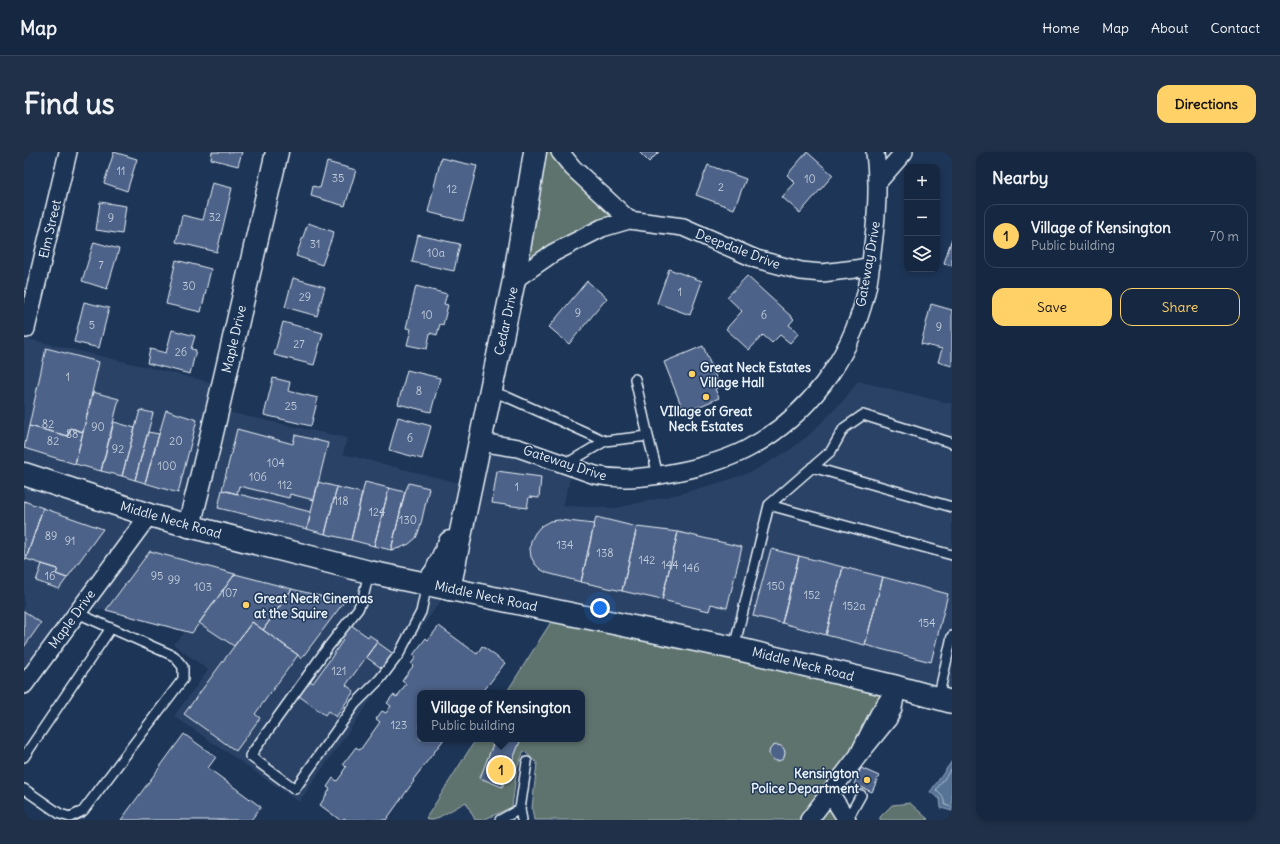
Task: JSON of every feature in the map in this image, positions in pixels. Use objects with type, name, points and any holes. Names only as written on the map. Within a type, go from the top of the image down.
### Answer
[{"type":"street","name":"Elm Street","points":[[26,329],[68,152]]},
{"type":"street","name":"Maple Drive","points":[[189,526],[277,152]]},
{"type":"street","name":"Cedar Drive","points":[[456,590],[470,560],[470,489],[514,280],[535,152]]},
{"type":"street","points":[[560,152],[573,168],[629,220]]},
{"type":"street","points":[[875,152],[878,182]]},
{"type":"street","points":[[878,182],[904,152]]},
{"type":"street","name":"Gateway Drive","points":[[480,442],[518,448],[607,478],[630,479],[689,470],[722,460],[746,450],[770,435],[799,413],[815,395],[841,357],[857,320],[866,293],[871,266],[878,182]]},
{"type":"street","name":"Deepdale Drive","points":[[514,280],[553,253],[602,228],[629,220],[683,227],[756,258],[802,271],[822,273],[871,266]]},
{"type":"street","name":"Middle Neck Road","points":[[24,474],[150,515],[369,572],[734,648],[945,700]]},
{"type":"street","points":[[427,584],[436,572],[470,489]]},
{"type":"street","name":"Maple Drive","points":[[24,685],[150,515]]},
{"type":"street","points":[[809,820],[888,719],[893,708],[897,687]]},
{"type":"street","points":[[830,793],[847,820]]},
{"type":"lane","points":[[635,379],[658,475]]},
{"type":"lane","points":[[491,391],[605,441]]},
{"type":"lane","points":[[734,648],[769,505],[831,451],[844,428],[863,415],[952,443]]},
{"type":"lane","points":[[566,464],[605,441],[648,436]]},
{"type":"lane","points":[[812,467],[952,506]]},
{"type":"lane","points":[[769,505],[952,555]]},
{"type":"lane","points":[[369,572],[363,598],[358,609],[328,647],[250,756],[295,789],[355,704],[380,679],[399,654],[421,612],[427,584]]},
{"type":"lane","points":[[24,789],[60,814],[70,817],[83,811],[183,678],[183,667],[174,656],[77,614]]},
{"type":"lane","points":[[24,757],[111,628]]},
{"type":"lane","points":[[945,700],[952,636]]},
{"type":"lane","points":[[522,820],[520,809],[527,762]]},
{"type":"lane","points":[[847,820],[862,795]]},
{"type":"lane","points":[[500,820],[520,809]]},
{"type":"shaded area","points":[[24,338],[223,385],[218,410],[347,438],[343,454],[471,486],[480,442],[573,467],[563,506],[616,508],[683,493],[753,471],[788,451],[809,435],[844,400],[858,381],[952,404],[952,702],[449,589],[299,802],[174,716],[208,670],[173,644],[186,632],[83,605],[24,686]]},
{"type":"green space","points":[[545,152],[550,152],[617,216],[524,267]]},
{"type":"green space","points":[[558,611],[897,687],[830,793],[847,820],[534,820],[532,808],[537,763],[524,751],[517,768],[512,807],[483,820],[475,820],[466,802],[434,820],[428,820],[426,818],[474,742],[585,742],[585,690],[508,690]]},
{"type":"green space","points":[[910,803],[929,820],[880,820],[880,817],[892,805]]},
{"type":"water","points":[[952,761],[952,811],[941,808],[940,799],[930,792]]},
{"type":"building","points":[[114,152],[137,159],[127,191],[104,183]]},
{"type":"building","points":[[212,152],[242,152],[238,166],[211,159]]},
{"type":"building","points":[[639,152],[659,152],[649,162]]},
{"type":"building","points":[[807,152],[833,175],[800,213],[782,197],[795,183],[787,175]]},
{"type":"building","points":[[441,158],[477,166],[463,221],[428,212]]},
{"type":"building","points":[[327,162],[356,170],[345,206],[311,196],[313,186],[320,188]]},
{"type":"building","points":[[708,165],[746,179],[734,209],[696,195]]},
{"type":"building","points":[[212,183],[232,188],[217,252],[176,242],[182,215],[203,220]]},
{"type":"building","points":[[100,202],[126,206],[122,234],[96,230]]},
{"type":"building","points":[[308,223],[334,232],[322,265],[296,256]]},
{"type":"building","points":[[418,235],[460,244],[454,271],[412,262]]},
{"type":"building","points":[[952,238],[952,266],[944,263]]},
{"type":"building","points":[[94,242],[119,249],[107,289],[82,281]]},
{"type":"building","points":[[176,260],[211,269],[201,312],[166,304]]},
{"type":"building","points":[[669,269],[702,281],[690,315],[657,303]]},
{"type":"building","points":[[747,276],[794,319],[789,325],[799,333],[790,343],[780,335],[772,343],[763,335],[749,350],[726,329],[742,311],[727,297]]},
{"type":"building","points":[[293,278],[325,287],[317,316],[285,307]]},
{"type":"building","points":[[587,281],[607,298],[569,344],[549,327]]},
{"type":"building","points":[[416,286],[447,294],[444,304],[448,305],[443,325],[440,324],[437,335],[430,333],[427,349],[407,345],[411,329],[406,328]]},
{"type":"building","points":[[84,302],[109,308],[99,348],[74,342]]},
{"type":"building","points":[[931,304],[952,310],[952,366],[938,362],[942,349],[921,344]]},
{"type":"building","points":[[283,322],[323,333],[314,365],[274,355]]},
{"type":"building","points":[[172,330],[195,336],[191,349],[196,350],[190,374],[147,363],[150,349],[166,353]]},
{"type":"building","name":"Great Neck Estates Village Hall","points":[[703,346],[720,387],[715,389],[719,398],[691,410],[690,407],[683,410],[664,362]]},
{"type":"building","points":[[46,348],[99,362],[83,432],[70,428],[68,436],[29,426]]},
{"type":"building","points":[[407,370],[440,378],[431,412],[398,404]]},
{"type":"building","points":[[273,378],[290,382],[288,391],[318,398],[311,426],[264,415]]},
{"type":"building","points":[[93,392],[119,399],[101,471],[75,464]]},
{"type":"building","points":[[140,410],[153,413],[135,480],[122,476]]},
{"type":"building","points":[[166,410],[197,420],[178,493],[145,483]]},
{"type":"building","points":[[398,417],[431,426],[422,459],[389,450]]},
{"type":"building","points":[[114,422],[135,428],[122,476],[101,471]]},
{"type":"building","points":[[29,426],[68,436],[70,428],[83,432],[75,464],[24,448]]},
{"type":"building","points":[[237,429],[293,444],[295,435],[328,443],[314,500],[290,494],[289,498],[239,486],[237,494],[222,490]]},
{"type":"building","points":[[148,432],[159,434],[145,483],[135,480]]},
{"type":"building","points":[[497,471],[541,477],[539,498],[529,497],[527,508],[492,503]]},
{"type":"building","points":[[318,482],[337,487],[325,534],[307,529]]},
{"type":"building","points":[[365,482],[389,488],[374,546],[351,540]]},
{"type":"building","points":[[409,483],[429,488],[420,528],[416,538],[409,544],[391,550],[405,492]]},
{"type":"building","points":[[337,487],[362,493],[351,540],[325,534]]},
{"type":"building","points":[[389,488],[405,492],[391,550],[374,546]]},
{"type":"building","points":[[222,490],[311,512],[307,529],[218,508]]},
{"type":"building","points":[[24,501],[43,508],[26,559],[24,559]]},
{"type":"building","points":[[43,508],[103,529],[67,578],[56,574],[58,569],[26,559]]},
{"type":"building","points":[[596,517],[637,527],[622,591],[581,582]]},
{"type":"building","points":[[559,520],[594,524],[581,582],[547,573],[535,564],[531,557],[531,541],[535,533],[541,526],[550,521]]},
{"type":"building","points":[[637,527],[678,532],[662,600],[622,591]]},
{"type":"building","points":[[678,532],[742,547],[727,608],[711,604],[709,611],[662,600]]},
{"type":"building","points":[[771,549],[799,556],[782,623],[753,616]]},
{"type":"building","points":[[150,551],[235,574],[192,633],[106,610]]},
{"type":"building","points":[[799,556],[843,567],[826,635],[782,623]]},
{"type":"building","points":[[42,564],[58,569],[56,574],[67,578],[59,589],[36,581]]},
{"type":"building","points":[[843,567],[883,577],[865,645],[826,635]]},
{"type":"building","name":"Great Neck Cinemas at the Squire","points":[[235,574],[292,589],[263,630],[252,622],[234,646],[199,623]]},
{"type":"building","points":[[883,577],[948,594],[931,662],[865,645]]},
{"type":"building","points":[[292,589],[344,602],[301,659],[298,655],[263,630]]},
{"type":"building","points":[[24,611],[41,623],[24,647]]},
{"type":"building","points":[[252,622],[298,655],[255,714],[260,718],[236,751],[184,714]]},
{"type":"building","points":[[351,625],[368,637],[369,635],[378,641],[346,685],[354,691],[336,717],[328,711],[325,715],[299,696],[310,681],[313,683],[343,640],[341,639]]},
{"type":"building","points":[[439,626],[477,654],[482,646],[505,663],[484,690],[417,690],[417,742],[442,742],[413,780],[414,781],[386,820],[347,820],[344,818],[343,820],[340,820],[320,805],[330,789],[327,787],[333,778],[337,781],[346,767],[343,764],[356,747],[360,750],[380,722],[376,719],[382,711],[386,713],[391,706],[387,703],[393,695],[397,697],[406,684],[402,681],[413,666],[411,664],[416,657],[413,655],[426,638],[428,640]]},
{"type":"building","points":[[377,642],[395,655],[384,670],[366,657]]},
{"type":"building","points":[[184,734],[216,757],[208,768],[261,807],[251,820],[121,820]]},
{"type":"building","points":[[494,742],[520,742],[502,787],[480,778]]},
{"type":"building","points":[[777,745],[783,747],[785,753],[783,759],[777,761],[771,759],[769,753],[771,747]]},
{"type":"building","name":"Kensington Police Department","points":[[861,768],[879,776],[872,792],[854,784]]},
{"type":"place","name":"Great Neck Estates Village Hall","points":[[692,374]]},
{"type":"place","name":"VIllage of Great Neck Estates","points":[[706,397]]},
{"type":"place","name":"Great Neck Cinemas at the Squire","points":[[246,605]]},
{"type":"place","name":"Village of Kensington","points":[[501,770]]},
{"type":"place","name":"Kensington Police Department","points":[[867,780]]}]
